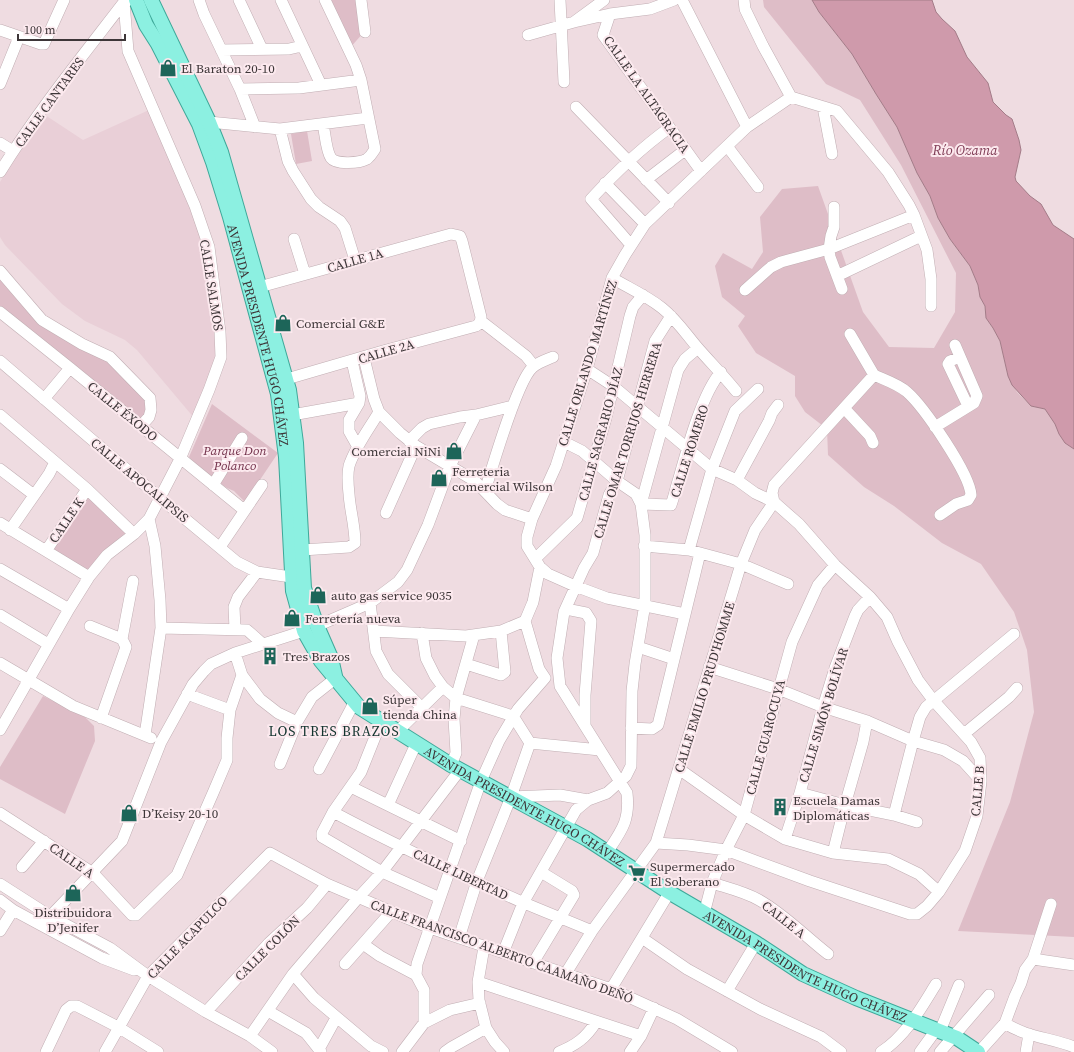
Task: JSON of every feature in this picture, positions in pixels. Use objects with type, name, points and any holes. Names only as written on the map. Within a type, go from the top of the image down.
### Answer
[{"type":"main road","name":"AVENIDA PRESIDENTE HUGO CHÁVEZ","points":[[151,0],[204,123]]},
{"type":"main road","name":"AVENIDA PRESIDENTE HUGO CHÁVEZ","points":[[131,1],[221,152],[255,289],[280,381],[278,394],[286,457],[297,577],[304,588],[311,629],[336,678],[359,707],[455,767],[608,852],[669,893],[756,943],[803,974],[856,998],[953,1036],[978,1052]]},
{"type":"main road","name":"AVENIDA PRESIDENTE HUGO CHÁVEZ","points":[[280,381],[289,390],[296,443],[302,550],[297,577]]},
{"type":"street","points":[[0,30],[18,37],[44,44],[64,0]]},
{"type":"street","points":[[199,0],[204,14],[240,89],[254,127]]},
{"type":"street","points":[[239,0],[262,49]]},
{"type":"street","points":[[281,0],[321,85]]},
{"type":"street","points":[[323,124],[328,153],[334,161],[350,163],[366,160],[375,149],[362,80],[325,0]]},
{"type":"street","points":[[360,0],[365,32]]},
{"type":"street","points":[[560,0],[564,82]]},
{"type":"street","points":[[574,22],[604,0]]},
{"type":"street","points":[[528,35],[610,14],[650,8],[674,0]]},
{"type":"street","points":[[682,0],[746,127]]},
{"type":"street","points":[[744,0],[745,9],[791,97],[837,111],[888,172],[909,205],[927,250],[931,279],[931,306]]},
{"type":"street","name":"CALLE CANTARES","points":[[0,172],[13,151],[56,91],[131,1]]},
{"type":"street","name":"CALLE SALMOS","points":[[0,730],[4,711],[28,679],[89,577],[107,555],[134,534],[149,519],[180,458],[210,390],[221,357],[220,332],[209,247],[195,206],[128,50],[124,18],[131,1]]},
{"type":"street","name":"CALLE LA ALTAGRACIA","points":[[610,14],[603,35],[701,171]]},
{"type":"street","points":[[0,84],[18,37]]},
{"type":"street","points":[[221,50],[289,49],[302,46]]},
{"type":"street","points":[[240,89],[299,88],[362,80]]},
{"type":"street","name":"CALLE ORLANDO MARTÍNEZ","points":[[538,563],[526,543],[526,537],[532,519],[556,466],[564,442],[587,369],[612,278],[645,224],[746,127],[791,97]]},
{"type":"street","points":[[824,107],[832,154]]},
{"type":"street","points":[[576,108],[668,203]]},
{"type":"street","points":[[204,123],[280,129],[368,118]]},
{"type":"street","points":[[631,245],[590,199],[627,161],[669,128]]},
{"type":"street","points":[[280,129],[288,161],[293,171],[311,199],[319,207],[340,221],[346,228],[355,260]]},
{"type":"street","points":[[0,143],[13,151]]},
{"type":"street","points":[[727,146],[758,187]]},
{"type":"street","points":[[646,180],[685,150]]},
{"type":"street","points":[[605,183],[645,224]]},
{"type":"street","points":[[834,207],[834,227],[829,249],[830,257],[842,289]]},
{"type":"street","points":[[745,290],[771,267],[781,262],[829,249],[914,216]]},
{"type":"street","name":"CALLE 1A","points":[[255,289],[451,234],[460,236],[462,241],[481,319]]},
{"type":"street","points":[[837,276],[921,236]]},
{"type":"street","points":[[294,239],[305,274]]},
{"type":"street","points":[[0,271],[42,320],[82,344],[110,357],[150,398],[151,410],[149,417],[141,426]]},
{"type":"street","points":[[612,278],[642,295],[662,308],[671,316],[721,372],[736,392]]},
{"type":"street","name":"CALLE SAGRARIO DÍAZ","points":[[538,563],[577,518],[606,418],[630,316],[633,307],[642,295]]},
{"type":"street","name":"CALLE ÉXODO","points":[[0,312],[244,510]]},
{"type":"street","name":"CALLE OMAR TORRIJOS HERRERA","points":[[560,686],[558,658],[564,612],[575,586],[593,553],[609,495],[617,481],[655,341],[671,316]]},
{"type":"street","points":[[481,319],[526,356],[534,366]]},
{"type":"street","name":"CALLE 2A","points":[[280,381],[476,326],[481,319]]},
{"type":"street","points":[[850,334],[874,375],[906,391],[912,397],[951,450],[971,487],[971,495],[968,500],[956,504],[940,515]]},
{"type":"street","points":[[935,427],[968,406],[948,364],[950,361],[960,357],[955,345]]},
{"type":"street","points":[[641,504],[678,370],[685,359],[698,348]]},
{"type":"street","points":[[485,490],[513,406],[523,381],[532,367],[552,357]]},
{"type":"street","points":[[364,358],[374,399],[379,412],[413,443],[475,481],[497,504],[505,510],[532,519]]},
{"type":"street","name":"CALLE APOCALIPSIS","points":[[0,361],[237,562],[257,572],[297,577]]},
{"type":"street","points":[[352,361],[360,396],[359,403],[349,420],[348,431],[358,447]]},
{"type":"street","points":[[44,399],[70,368]]},
{"type":"street","name":"CALLE B","points":[[587,369],[613,386],[712,468],[737,480],[755,494],[774,502],[799,524],[835,565],[870,597],[887,617],[918,680],[932,700],[971,742],[980,758],[981,781],[977,816],[964,851],[939,892],[927,906],[917,914],[910,914],[810,881],[726,850],[656,843]]},
{"type":"street","name":"CALLE ROMERO","points":[[641,504],[671,504],[703,405],[715,378],[721,372]]},
{"type":"street","points":[[774,502],[772,493],[774,485],[874,375]]},
{"type":"street","points":[[631,728],[652,729],[658,725],[685,614],[694,552],[712,468],[735,411],[758,389]]},
{"type":"street","points":[[292,415],[359,403]]},
{"type":"street","points":[[737,480],[772,413],[778,405]]},
{"type":"street","points":[[386,513],[413,443],[422,428],[429,424],[513,406]]},
{"type":"street","points":[[844,408],[870,436],[873,443]]},
{"type":"street","points":[[302,550],[349,547],[355,543],[349,494],[349,466],[358,447],[379,412]]},
{"type":"street","points":[[42,925],[122,842],[161,742],[193,684],[211,664],[235,653],[311,629],[370,603],[398,582],[407,570],[428,525],[450,466],[476,415]]},
{"type":"street","points":[[0,416],[87,489],[134,534]]},
{"type":"street","points":[[214,485],[242,438]]},
{"type":"street","points":[[503,953],[523,903],[576,810],[588,800],[607,793],[626,776],[631,766],[632,691],[645,604],[644,520],[641,504],[636,494],[617,481],[582,451],[564,442]]},
{"type":"street","points":[[10,530],[55,462]]},
{"type":"street","points":[[0,470],[34,495]]},
{"type":"street","points":[[220,547],[262,485]]},
{"type":"street","name":"CALLE K","points":[[46,551],[87,489]]},
{"type":"street","name":"CALLE EMILIO PRUD'HOMME","points":[[566,973],[592,931],[656,843],[741,564],[755,530],[774,502]]},
{"type":"street","points":[[145,735],[161,628],[155,546],[149,519]]},
{"type":"street","points":[[0,524],[89,577]]},
{"type":"street","points":[[644,546],[694,552],[741,564],[788,584]]},
{"type":"street","points":[[538,563],[548,574],[607,598],[645,604],[685,614]]},
{"type":"street","points":[[538,563],[533,602],[525,620],[539,669],[545,678],[553,680],[560,686],[627,793],[628,807],[625,824],[608,852]]},
{"type":"street","name":"CALLE GUAROCUYA","points":[[704,914],[712,883],[726,850],[744,815],[792,642],[818,585],[835,565]]},
{"type":"street","points":[[0,569],[69,609]]},
{"type":"street","points":[[235,629],[234,607],[238,597],[257,572]]},
{"type":"street","points":[[101,718],[126,647],[122,639],[133,581]]},
{"type":"street","name":"CALLE SIMÓN BOLÍVAR","points":[[786,839],[835,668],[855,616],[858,610],[870,597]]},
{"type":"street","points":[[370,603],[376,651],[388,674],[422,708]]},
{"type":"street","points":[[566,608],[586,613],[590,621],[585,695],[585,724]]},
{"type":"street","points":[[0,615],[48,644]]},
{"type":"street","points":[[374,631],[466,636],[501,631],[525,620]]},
{"type":"street","points":[[90,626],[122,639]]},
{"type":"street","points":[[161,628],[247,630],[264,645]]},
{"type":"street","points":[[466,664],[501,675],[504,673],[501,631]]},
{"type":"street","points":[[422,633],[426,658],[435,676],[443,687],[456,698],[513,716],[530,744]]},
{"type":"street","points":[[894,815],[920,717],[926,707],[932,700],[1014,634]]},
{"type":"street","points":[[250,1036],[294,974],[382,872],[422,821],[455,767],[456,753],[454,719],[456,698],[474,635]]},
{"type":"street","points":[[638,647],[674,659]]},
{"type":"street","points":[[235,653],[242,676],[260,699],[278,713],[297,722]]},
{"type":"street","points":[[0,663],[73,706],[161,742]]},
{"type":"street","points":[[709,667],[778,689],[823,707],[867,721],[913,741],[944,750],[963,761],[981,781]]},
{"type":"street","points":[[187,694],[230,710],[242,676]]},
{"type":"street","points":[[280,764],[297,722],[312,697],[336,678]]},
{"type":"street","points":[[424,1023],[424,990],[416,975],[417,964],[481,781],[499,741],[513,716],[545,678]]},
{"type":"street","points":[[397,732],[443,687]]},
{"type":"street","points":[[964,734],[1009,697],[1017,688]]},
{"type":"street","points":[[319,769],[355,702]]},
{"type":"street","name":"CALLE A","points":[[0,813],[93,873],[132,915],[136,915],[177,875],[227,760],[227,738],[230,710]]},
{"type":"street","points":[[833,854],[863,742],[867,721]]},
{"type":"street","points":[[381,722],[361,772],[333,812],[322,833],[323,838],[382,872],[440,898]]},
{"type":"street","points":[[388,805],[416,744]]},
{"type":"street","points":[[530,744],[600,750]]},
{"type":"street","points":[[460,938],[477,881],[511,797],[530,744]]},
{"type":"street","points":[[679,769],[744,815],[786,839],[833,854],[888,859],[919,874],[939,892]]},
{"type":"street","points":[[351,787],[461,841]]},
{"type":"street","points":[[800,793],[845,805],[894,815],[917,822]]},
{"type":"street","points":[[511,797],[560,795],[588,800]]},
{"type":"street","name":"CALLE LIBERTAD","points":[[333,812],[388,841],[450,870],[523,903],[561,917],[592,931]]},
{"type":"street","points":[[22,867],[44,841]]},
{"type":"street","name":"CALLE FRANCISCO ALBERTO CAAMAÑO DEÑÓ","points":[[270,852],[327,884],[430,928],[611,989],[677,1019],[725,1050]]},
{"type":"street","name":"CALLE ACAPULCO","points":[[105,1052],[148,976],[270,852]]},
{"type":"street","points":[[533,963],[574,895],[574,892],[541,872]]},
{"type":"street","name":"CALLE A","points":[[712,883],[740,891],[759,900],[783,915],[828,954]]},
{"type":"street","points":[[0,884],[50,916],[110,948],[148,976],[206,1012],[250,1036],[272,1052]]},
{"type":"street","name":"CALLE COLÓN","points":[[206,1012],[269,943],[307,908],[327,884]]},
{"type":"street","points":[[611,989],[669,893]]},
{"type":"street","points":[[0,900],[13,910],[102,958],[148,976]]},
{"type":"street","points":[[978,1052],[1005,1023],[1025,970],[1033,959],[1051,904]]},
{"type":"street","points":[[0,931],[13,910]]},
{"type":"street","points":[[345,964],[391,912]]},
{"type":"street","points":[[642,938],[688,969],[728,992],[760,1009],[821,1037],[842,1052]]},
{"type":"street","points":[[728,992],[756,943]]},
{"type":"street","points":[[363,944],[380,956],[416,975]]},
{"type":"street","points":[[484,947],[478,982],[480,1003],[486,1028],[504,1052]]},
{"type":"street","points":[[1033,959],[1074,965]]},
{"type":"street","points":[[294,974],[314,998],[336,1018],[371,1046],[382,1052]]},
{"type":"street","points":[[478,982],[641,1036]]},
{"type":"street","points":[[881,1052],[890,1046],[913,1021],[936,984]]},
{"type":"street","points":[[920,1052],[938,1030],[959,985]]},
{"type":"street","points":[[940,1052],[989,995]]},
{"type":"street","points":[[402,1052],[424,1023],[450,1010],[480,1003]]},
{"type":"street","points":[[46,1052],[66,1010],[71,1006],[77,1006],[118,1027],[158,1052]]},
{"type":"street","points":[[630,1052],[641,1036],[654,1008]]},
{"type":"street","points":[[268,1011],[306,1033],[320,1050],[336,1018]]},
{"type":"street","points":[[559,1052],[590,1033],[596,1022]]},
{"type":"street","points":[[1005,1023],[1014,1030],[1064,1043],[1074,1048]]},
{"type":"street","points":[[451,1050],[486,1028]]},
{"type":"street","points":[[1026,1052],[1029,1034]]},
{"type":"shaded area","points":[[149,110],[191,207],[206,248],[219,357],[195,419],[137,350],[125,340],[85,321],[62,304],[5,245],[0,237],[0,182],[42,113],[83,140]]},
{"type":"green space","points":[[326,0],[359,0],[364,32],[349,49]]},
{"type":"green space","points":[[763,0],[812,0],[819,12],[852,54],[897,127],[917,173],[930,196],[938,218],[950,239],[970,266],[978,285],[980,297],[985,306],[986,318],[1000,341],[1008,376],[1017,392],[1031,406],[1045,409],[1065,443],[1074,449],[1074,937],[958,931],[1010,802],[1034,712],[1027,650],[1014,612],[981,564],[942,543],[894,506],[864,487],[828,455],[827,429],[805,412],[795,396],[795,376],[756,353],[738,326],[745,316],[722,297],[715,266],[723,253],[752,269],[763,252],[760,217],[782,189],[818,186],[863,312],[889,347],[934,348],[955,312],[956,273],[901,165],[860,100],[826,84],[764,7]]},
{"type":"green space","points":[[307,131],[312,161],[296,164],[291,134]]},
{"type":"green space","points":[[0,273],[41,321],[110,358],[148,399],[149,410],[140,424],[0,311]]},
{"type":"green space","name":"Parque Don Polanco","points":[[212,404],[278,453],[245,502],[234,491],[227,488],[197,466],[189,457]]},
{"type":"green space","points":[[87,492],[129,530],[103,552],[86,573],[48,550]]},
{"type":"green space","points":[[43,696],[84,716],[94,726],[95,741],[65,814],[0,779],[0,767]]},
{"type":"water","name":"Río Ozama","points":[[812,0],[932,0],[936,12],[955,31],[967,57],[988,83],[993,102],[1012,119],[1021,150],[1015,177],[1016,181],[1030,196],[1041,204],[1053,225],[1074,239],[1074,449],[1065,443],[1045,409],[1031,406],[1012,385],[1008,376],[1000,341],[986,318],[985,306],[980,297],[978,285],[970,266],[950,239],[938,218],[930,196],[917,173],[897,127],[852,54],[819,12]]},
{"type":"place","name":"El Baraton 20-10","points":[[168,68]]},
{"type":"place","name":"Comercial G&E","points":[[283,323]]},
{"type":"place","name":"Comercial NiNi","points":[[454,451]]},
{"type":"place","name":"Ferreteria comercial Wilson","points":[[439,478]]},
{"type":"place","name":"auto gas service 9035","points":[[318,595]]},
{"type":"place","name":"Ferretería nueva","points":[[292,618]]},
{"type":"place","name":"Tres Brazos","points":[[270,656]]},
{"type":"place","name":"Súper tienda China","points":[[370,706]]},
{"type":"place","name":"Escuela Damas Diplomáticas","points":[[780,807]]},
{"type":"place","name":"D’Keisy 20-10","points":[[129,813]]},
{"type":"place","name":"Supermercado El Soberano","points":[[637,873]]},
{"type":"place","name":"Distribuidora D’Jenifer","points":[[73,893]]},
{"type":"district","name":"LOS TRES BRAZOS","points":[[334,731]]}]
